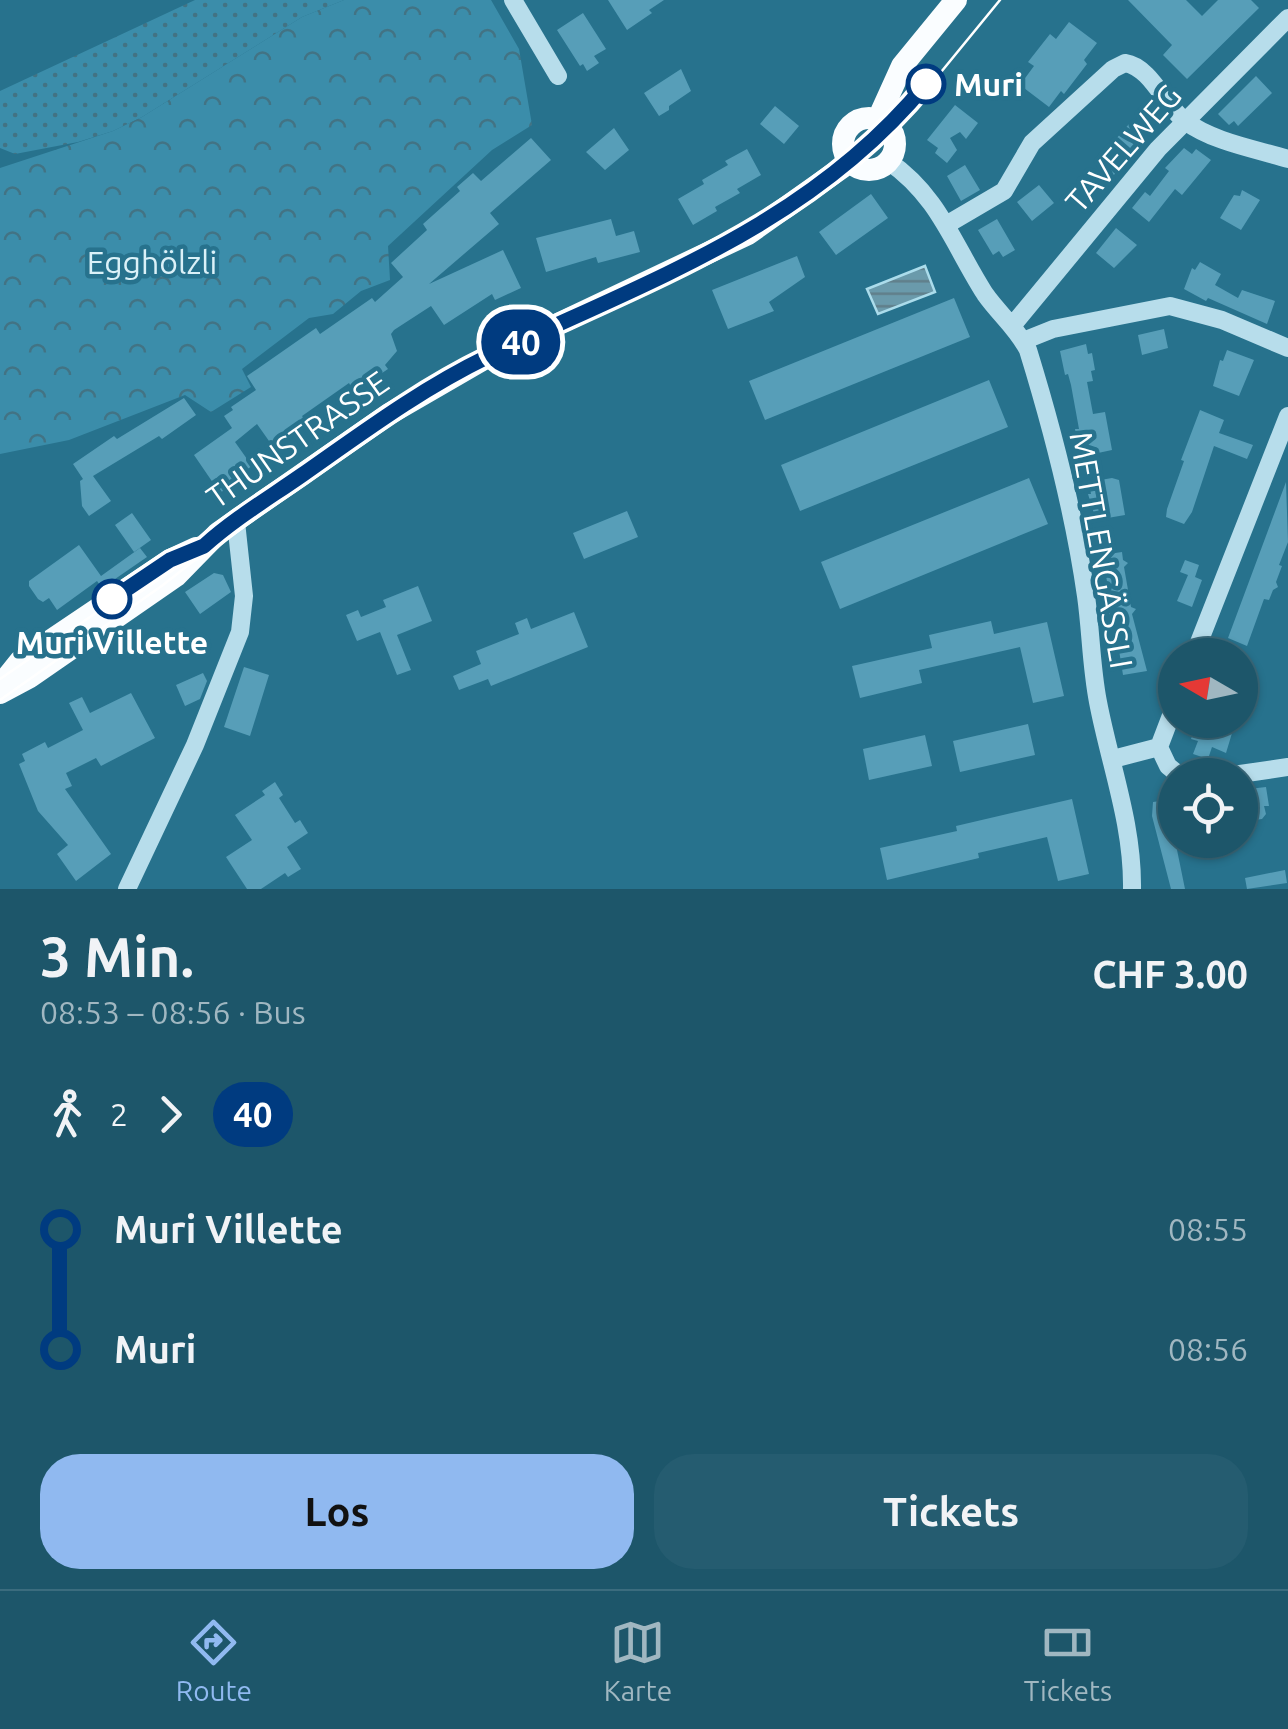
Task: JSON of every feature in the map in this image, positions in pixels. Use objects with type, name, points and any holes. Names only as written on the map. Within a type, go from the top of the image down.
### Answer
[{"type":"main road","points":[[878,119],[902,66],[956,0]]},
{"type":"main road","points":[[861,119],[878,119],[890,130],[894,141],[888,161],[871,170],[858,168],[850,162],[843,147],[845,133],[861,119]]},
{"type":"main road","name":"THUNSTRASSE","points":[[0,690],[30,677],[176,576],[204,546],[236,522],[426,391],[484,359],[748,234],[850,162]]},
{"type":"street","points":[[513,0],[558,76]]},
{"type":"street","name":"TAVELWEG","points":[[1018,333],[1184,120],[1288,18]]},
{"type":"street","points":[[946,225],[1004,191],[1032,143],[1120,65],[1129,63],[1184,120],[1204,132],[1288,159]]},
{"type":"street","name":"METTLENGÄSSLI","points":[[888,161],[923,189],[986,295],[1018,333],[1062,470],[1086,598],[1087,632],[1098,699],[1128,828],[1132,889]]},
{"type":"street","points":[[1018,333],[1170,306],[1222,320],[1288,348]]},
{"type":"street","points":[[1201,638],[1288,416]]},
{"type":"street","points":[[127,889],[196,746],[240,632],[244,596],[236,522]]},
{"type":"street","points":[[1163,738],[1159,748],[1164,758]]},
{"type":"street","points":[[1113,759],[1159,748]]},
{"type":"street","points":[[1258,771],[1288,767]]},
{"type":"green space","points":[[195,0],[344,0],[302,17],[113,131],[15,154],[0,148],[0,91]]},
{"type":"green space","name":"Egghölzli","points":[[344,0],[491,0],[519,49],[532,125],[492,150],[388,246],[390,280],[361,291],[333,314],[309,318],[242,369],[251,387],[211,412],[185,395],[69,440],[0,454],[0,168],[113,131],[142,117],[302,17]]},
{"type":"shaded area","points":[[925,266],[935,292],[878,314],[867,289]]},
{"type":"building","points":[[608,0],[664,0],[627,30]]},
{"type":"building","points":[[1128,0],[1186,0],[1202,16],[1218,0],[1251,0],[1259,8],[1187,79],[1163,55],[1172,45]]},
{"type":"building","points":[[583,13],[606,49],[594,56],[599,63],[587,71],[557,30]]},
{"type":"building","points":[[1069,22],[1097,43],[1084,60],[1087,64],[1049,107],[1020,85],[1034,66],[1028,62],[1050,34],[1056,39]]},
{"type":"building","points":[[681,69],[691,91],[659,116],[644,93]]},
{"type":"building","points":[[1256,76],[1272,93],[1238,126],[1234,121],[1229,125],[1218,114]]},
{"type":"building","points":[[955,105],[978,123],[966,139],[960,132],[950,138],[957,150],[947,163],[935,153],[938,148],[927,140]]},
{"type":"building","points":[[775,106],[799,126],[784,144],[760,124]]},
{"type":"building","points":[[1129,124],[1146,139],[1104,186],[1094,178],[1109,160],[1102,155]]},
{"type":"building","points":[[614,128],[629,150],[605,170],[586,152]]},
{"type":"building","points":[[531,138],[551,160],[490,213],[499,224],[429,284],[503,250],[521,288],[495,300],[492,294],[444,325],[431,306],[394,330],[391,334],[397,351],[385,365],[388,369],[354,392],[349,383],[302,416],[308,425],[298,433],[274,448],[257,424],[235,442],[252,466],[220,493],[194,455],[232,428],[224,416],[256,390],[247,376],[316,328],[320,334],[372,298],[375,302],[403,277],[391,263],[427,230],[423,224],[460,191],[457,187],[473,173],[481,181]]},
{"type":"building","points":[[1184,148],[1192,154],[1196,149],[1211,160],[1182,195],[1175,189],[1149,222],[1132,208],[1145,192],[1150,196],[1169,171],[1165,168]]},
{"type":"building","points":[[747,149],[761,175],[693,225],[678,199],[728,165],[725,161]]},
{"type":"building","points":[[965,165],[980,190],[961,201],[947,176]]},
{"type":"building","points":[[1039,185],[1054,203],[1032,221],[1017,202]]},
{"type":"building","points":[[1242,190],[1260,200],[1241,230],[1220,218],[1234,195],[1240,196]]},
{"type":"building","points":[[871,194],[888,218],[836,255],[819,232]]},
{"type":"building","points":[[611,219],[616,236],[634,231],[640,252],[598,263],[596,257],[546,272],[536,238]]},
{"type":"building","points":[[997,219],[1015,250],[1003,257],[999,251],[993,255],[978,230]]},
{"type":"building","points":[[1116,228],[1137,245],[1114,268],[1096,253]]},
{"type":"building","points":[[797,256],[805,277],[769,302],[774,311],[728,329],[712,290]]},
{"type":"building","points":[[1200,262],[1221,274],[1215,285],[1238,298],[1242,290],[1275,301],[1267,324],[1184,289],[1192,268],[1195,270]]},
{"type":"building","points":[[954,298],[970,337],[765,420],[749,381]]},
{"type":"building","points":[[1164,329],[1168,348],[1142,355],[1138,335]]},
{"type":"building","points":[[1086,344],[1095,370],[1091,371],[1093,381],[1087,382],[1093,414],[1105,412],[1112,450],[1084,456],[1082,444],[1078,445],[1071,385],[1060,351]]},
{"type":"building","points":[[1227,350],[1254,360],[1239,396],[1213,386]]},
{"type":"building","points":[[989,380],[1008,427],[800,511],[781,465]]},
{"type":"building","points":[[184,398],[196,415],[162,439],[159,436],[93,476],[111,501],[89,516],[82,506],[83,479],[73,464],[114,436],[117,439]]},
{"type":"building","points":[[1200,410],[1224,420],[1219,433],[1253,445],[1247,459],[1214,446],[1192,512],[1184,524],[1166,517],[1167,509]]},
{"type":"building","points":[[1029,478],[1048,524],[840,609],[821,562]]},
{"type":"building","points":[[1119,480],[1125,515],[1096,520],[1088,494],[1089,482]]},
{"type":"building","points":[[1286,482],[1288,542],[1279,565],[1282,566],[1278,587],[1269,600],[1264,599],[1250,638],[1228,638]]},
{"type":"building","points":[[627,511],[638,537],[584,559],[573,533]]},
{"type":"building","points":[[132,513],[151,540],[134,552],[115,525]]},
{"type":"building","points":[[79,545],[101,576],[140,548],[147,557],[102,588],[97,581],[57,610],[49,598],[43,602],[38,599],[29,581]]},
{"type":"building","points":[[1122,552],[1128,563],[1124,567],[1131,607],[1136,609],[1132,614],[1147,671],[1123,675],[1115,625],[1109,614],[1112,610],[1105,570],[1100,568],[1104,563],[1102,555]]},
{"type":"building","points":[[1185,560],[1199,565],[1195,577],[1202,580],[1192,607],[1177,601],[1188,575],[1180,572]]},
{"type":"building","points":[[214,573],[223,575],[231,592],[200,614],[185,592]]},
{"type":"building","points":[[418,586],[432,621],[397,635],[411,670],[397,675],[380,632],[357,641],[346,615],[358,610],[361,617],[386,607],[383,600]]},
{"type":"building","points":[[574,612],[588,647],[491,686],[488,679],[459,690],[453,676],[481,664],[476,651],[519,634],[515,623],[527,618],[531,629]]},
{"type":"building","points":[[991,621],[994,634],[1047,622],[1064,696],[1033,703],[1020,647],[919,670],[922,683],[860,698],[852,666],[932,648],[929,635]]},
{"type":"building","points":[[244,667],[269,675],[250,736],[224,727]]},
{"type":"building","points":[[203,673],[207,681],[200,699],[185,706],[176,685]]},
{"type":"building","points":[[131,693],[155,738],[101,766],[96,758],[66,773],[72,786],[65,789],[111,854],[76,881],[57,854],[68,845],[38,811],[19,764],[25,761],[22,754],[45,742],[48,748],[83,730],[69,703],[82,697],[90,713]]},
{"type":"building","points":[[1028,724],[1035,755],[960,772],[953,741]]},
{"type":"building","points":[[925,735],[932,766],[869,780],[863,749]]},
{"type":"building","points":[[1231,738],[1226,753],[1212,747],[1208,758],[1193,754],[1198,741],[1191,739]]},
{"type":"building","points":[[275,782],[283,795],[279,798],[295,823],[300,820],[308,833],[287,847],[301,869],[288,877],[285,873],[261,889],[247,889],[226,857],[252,840],[235,815],[265,795],[262,791]]},
{"type":"building","points":[[1266,787],[1269,806],[1264,806],[1266,814],[1258,820],[1258,788]]},
{"type":"building","points":[[1072,799],[1089,874],[1058,881],[1047,837],[887,880],[880,848]]},
{"type":"building","points":[[1158,801],[1158,839],[1152,816],[1153,802]]},
{"type":"building","points":[[1163,858],[1179,858],[1185,889],[1171,889]]},
{"type":"building","points":[[1285,870],[1287,883],[1247,889],[1245,878]]},
{"type":"tram line","points":[[0,700],[163,585],[247,519],[433,392],[489,362],[692,271],[753,237],[892,132],[1000,0]]},
{"type":"tram line","points":[[0,679],[135,586]]},
{"type":"bus line","name":"40","points":[[112,599],[182,553],[204,546],[426,391],[484,359],[748,234],[850,162],[906,109],[926,84]]},
{"type":"place","name":"Muri","points":[[926,84]]},
{"type":"place","name":"Muri Villette","points":[[112,599]]}]
